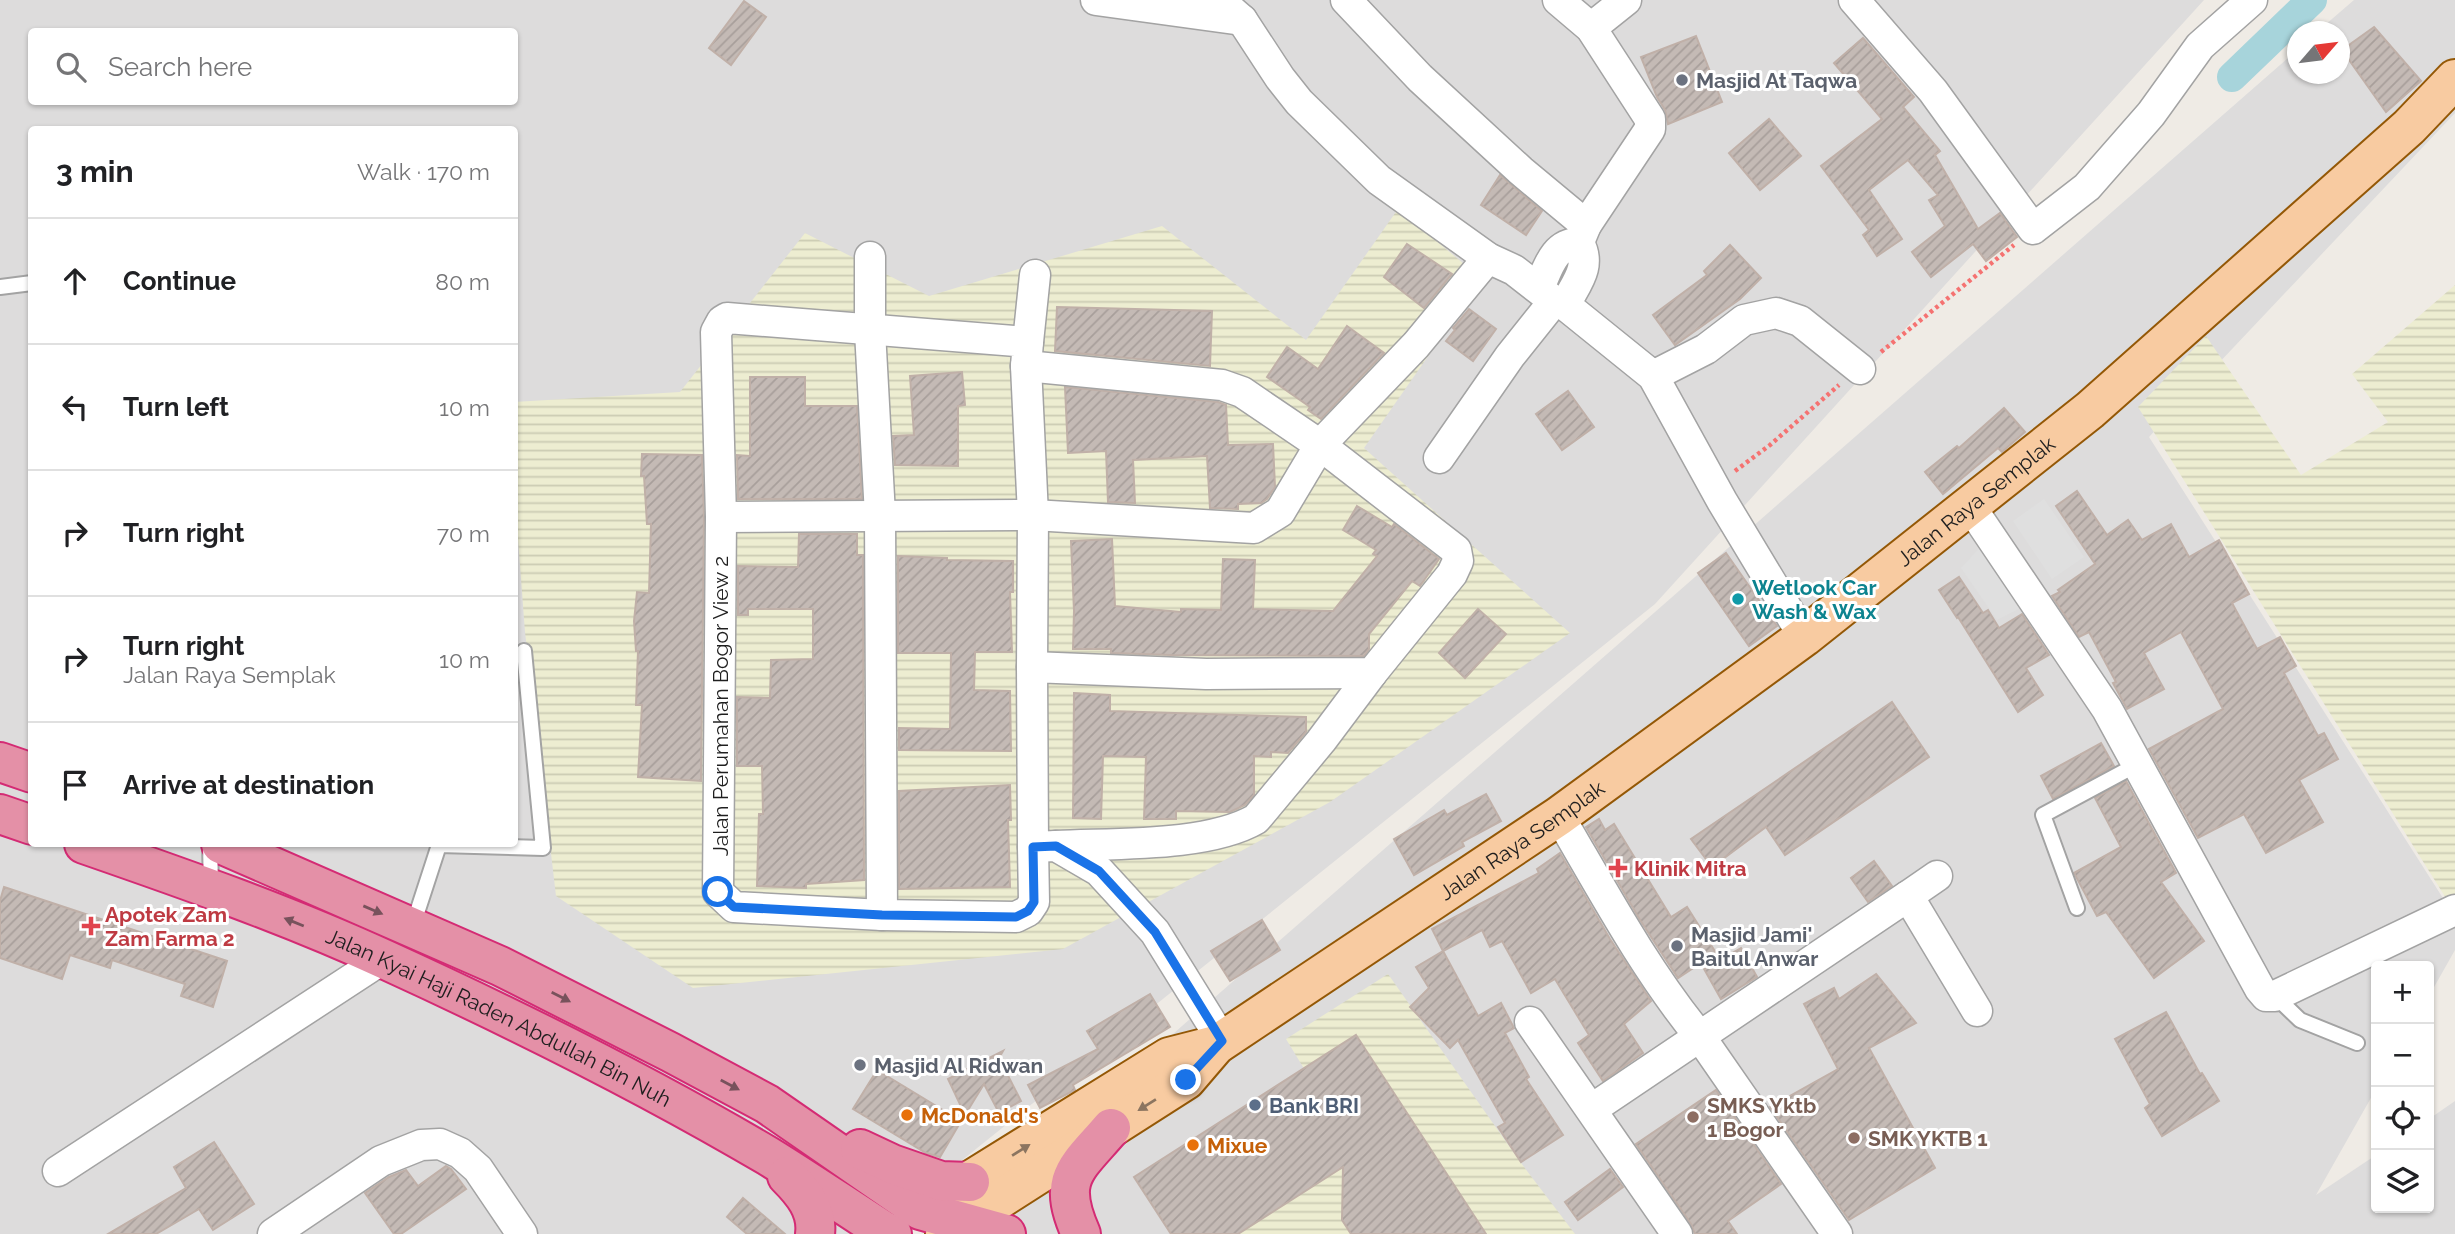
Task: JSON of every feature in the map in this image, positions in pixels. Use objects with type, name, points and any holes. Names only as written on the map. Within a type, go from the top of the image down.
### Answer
[{"type":"highway","points":[[0,762],[28,772]]},
{"type":"highway","points":[[0,814],[28,824]]},
{"type":"highway","name":"Jalan Kyai Haji Raden Abdullah Bin Nuh","points":[[93,847],[211,888],[384,958],[638,1084],[768,1157],[914,1227],[1006,1234]]},
{"type":"highway","name":"Jalan Kyai Haji Raden Abdullah Bin Nuh","points":[[228,847],[500,966],[767,1104],[914,1227]]},
{"type":"highway","points":[[767,1104],[892,1164],[941,1181],[970,1182]]},
{"type":"highway","points":[[1081,1234],[1071,1210],[1069,1185],[1077,1168],[1111,1128]]},
{"type":"highway","points":[[768,1157],[804,1194],[814,1213],[815,1234]]},
{"type":"main road","name":"Jalan Raya Semplak","points":[[914,1227],[1111,1128],[1186,1080],[1219,1043],[1559,816],[1804,637],[2090,410],[2409,127],[2455,79]]},
{"type":"main road","name":"Jalan Raya Semplak","points":[[914,1227],[970,1182],[1169,1057],[1219,1043]]},
{"type":"street","points":[[1096,0],[1242,20]]},
{"type":"street","points":[[1219,0],[1242,20],[1293,94],[1379,180],[1488,258],[1514,270],[1653,376],[1804,637]]},
{"type":"street","points":[[1346,0],[1420,78],[1521,171],[1583,234]]},
{"type":"street","points":[[1439,458],[1552,298],[1558,250],[1583,234],[1650,129],[1650,119],[1591,28],[1558,0]]},
{"type":"street","points":[[1591,28],[1626,0]]},
{"type":"street","points":[[1854,0],[1933,91],[2034,229],[2088,187],[2151,114],[2200,46],[2252,0]]},
{"type":"street","points":[[870,257],[870,331],[880,515],[882,915]]},
{"type":"street","points":[[721,517],[1033,515],[1254,528],[1280,512],[1320,445],[1416,345],[1488,258]]},
{"type":"street","points":[[1027,354],[1035,275]]},
{"type":"street","points":[[1653,376],[1706,349],[1744,320],[1776,313],[1800,321],[1860,369]]},
{"type":"street","name":"Jalan Perumahan Bogor View 2","points":[[1027,354],[1033,515],[1032,667],[1045,846],[1034,902],[1028,911],[1016,917],[882,915],[734,907],[718,892],[721,517],[716,332],[722,320],[727,318],[870,331],[1027,354],[1223,385],[1242,392],[1320,445],[1456,550],[1458,561],[1452,574],[1256,819],[1217,834],[1189,838],[1045,846]]},
{"type":"street","points":[[1970,506],[2107,709],[2266,996],[2275,996],[2455,910]]},
{"type":"street","points":[[1032,667],[1206,674],[1371,673]]},
{"type":"street","points":[[1559,816],[1679,1011],[1701,1038],[1837,1234]]},
{"type":"street","points":[[1045,846],[1099,871],[1155,932],[1219,1043]]},
{"type":"street","points":[[1592,1109],[1701,1038],[1937,876]]},
{"type":"street","points":[[1908,897],[1977,1011]]},
{"type":"street","points":[[58,1171],[384,958]]},
{"type":"street","points":[[1530,1022],[1677,1234]]},
{"type":"street","points":[[273,1234],[381,1161],[421,1145],[440,1144],[460,1153],[478,1169],[522,1234]]},
{"type":"lane","points":[[0,287],[28,284]]},
{"type":"lane","points":[[508,847],[543,848],[524,652]]},
{"type":"lane","points":[[2077,908],[2043,815],[2138,764]]},
{"type":"lane","points":[[210,847],[211,888]]},
{"type":"lane","points":[[412,926],[438,847]]},
{"type":"lane","points":[[2275,996],[2300,1020],[2357,1043]]},
{"type":"shaded area","points":[[0,0],[2204,0],[1655,604],[870,1234],[0,1234]]},
{"type":"shaded area","points":[[2354,0],[2455,0],[2455,113],[2149,437],[2455,917],[2455,950],[2434,987],[2434,961],[2371,961],[2371,1098],[2316,1195],[2371,1158],[2371,1213],[2434,1213],[2434,1116],[2455,1101],[2455,1234],[945,1234],[963,1222],[1182,1026],[2287,59],[2287,84],[2350,84],[2350,21],[2330,21]]},
{"type":"shaded area","points":[[2044,499],[2084,557],[2052,579],[2013,521]]},
{"type":"shaded area","points":[[1983,544],[2026,605],[1997,620],[1961,568]]},
{"type":"green space","points":[[1398,209],[1482,279],[1364,448],[1570,633],[1330,802],[1063,949],[693,988],[556,896],[525,632],[518,539],[518,402],[680,392],[805,233],[929,296],[1162,226],[1306,340]]},
{"type":"green space","points":[[2455,285],[2455,901],[2449,903],[2138,407],[2206,336],[2301,475],[2388,422],[2352,374]]},
{"type":"green space","points":[[1388,974],[1521,1163],[1575,1234],[1234,1234],[1343,1167],[1362,1164],[1286,1039]]},
{"type":"building","points":[[744,1],[766,17],[731,65],[709,48]]},
{"type":"building","points":[[2374,27],[2421,81],[2386,112],[2350,61],[2350,44]]},
{"type":"building","name":"Masjid At Taqwa","points":[[1696,36],[1722,102],[1668,124],[1665,110],[1641,57]]},
{"type":"building","points":[[1863,38],[1914,97],[1903,107],[1940,151],[1935,155],[1978,229],[2000,213],[2017,237],[1986,261],[1973,244],[1931,277],[1912,252],[1945,226],[1929,200],[1938,195],[1908,160],[1869,190],[1902,239],[1877,256],[1863,235],[1869,230],[1821,166],[1882,119],[1834,63]]},
{"type":"building","points":[[1769,119],[1801,156],[1760,190],[1729,153]]},
{"type":"building","points":[[1500,175],[1542,211],[1526,235],[1481,205]]},
{"type":"building","points":[[1407,244],[1452,274],[1424,308],[1384,277]]},
{"type":"building","points":[[1730,245],[1761,278],[1740,299],[1675,345],[1653,315],[1707,275],[1704,271]]},
{"type":"building","points":[[1057,307],[1212,311],[1210,366],[1055,351]]},
{"type":"building","points":[[1469,309],[1496,329],[1473,361],[1446,341]]},
{"type":"building","points":[[1347,326],[1384,353],[1321,419],[1308,410],[1310,407],[1267,377],[1287,347],[1318,369]]},
{"type":"building","points":[[962,372],[965,405],[958,406],[958,466],[895,465],[893,436],[914,435],[910,376]]},
{"type":"building","points":[[750,377],[805,377],[805,406],[857,406],[862,499],[738,499],[737,455],[750,456]]},
{"type":"building","points":[[1065,387],[1226,405],[1228,445],[1273,444],[1275,487],[1261,503],[1238,504],[1238,509],[1210,508],[1207,456],[1133,460],[1135,503],[1108,502],[1106,451],[1068,453]]},
{"type":"building","points":[[1568,391],[1594,427],[1562,450],[1536,414]]},
{"type":"building","points":[[2004,408],[2025,432],[2002,452],[1998,448],[1943,494],[1925,472],[1957,446],[1959,448]]},
{"type":"building","points":[[642,454],[702,455],[704,517],[701,781],[638,777],[642,705],[636,705],[638,651],[634,621],[637,592],[649,593],[651,524],[647,524],[644,476],[641,476]]},
{"type":"building","points":[[2077,491],[2107,535],[2128,520],[2142,540],[2171,524],[2189,557],[2219,540],[2249,594],[2232,603],[2257,649],[2280,637],[2296,666],[2284,673],[2318,736],[2324,733],[2338,759],[2299,780],[2323,822],[2266,853],[2244,814],[2198,838],[2149,749],[2223,709],[2181,632],[2144,653],[2164,689],[2127,709],[2089,632],[2079,637],[2052,596],[2095,564],[2056,506]]},
{"type":"building","points":[[1357,506],[1392,527],[1394,524],[1439,559],[1420,586],[1412,581],[1369,634],[1369,649],[1364,656],[1171,655],[1111,653],[1111,649],[1073,649],[1071,541],[1112,539],[1115,606],[1181,612],[1181,609],[1221,610],[1223,559],[1255,560],[1253,609],[1333,611],[1377,556],[1373,554],[1376,550],[1343,530]]},
{"type":"building","points":[[799,534],[857,534],[857,555],[863,555],[864,880],[806,884],[806,888],[757,886],[759,814],[763,814],[762,766],[737,766],[737,697],[770,698],[771,660],[813,659],[813,609],[748,609],[748,615],[738,615],[738,566],[798,567]]},
{"type":"building","name":"Wetlook Car Wash & Wax","points":[[1726,553],[1777,626],[1749,646],[1698,573]]},
{"type":"building","points":[[898,556],[1013,561],[1013,592],[1010,592],[1012,652],[975,652],[974,690],[1010,691],[1011,751],[899,750],[899,728],[950,729],[951,653],[898,653]]},
{"type":"building","points":[[1959,577],[1983,613],[1988,610],[1999,628],[2022,614],[2049,655],[2026,668],[2043,695],[2018,712],[1939,590]]},
{"type":"building","points":[[1478,609],[1506,634],[1465,678],[1439,653]]},
{"type":"building","points":[[1074,693],[1110,695],[1110,711],[1306,717],[1306,732],[1288,753],[1271,752],[1271,757],[1254,756],[1254,795],[1245,805],[1230,812],[1176,811],[1176,819],[1144,819],[1146,757],[1103,756],[1101,819],[1073,818]]},
{"type":"building","points":[[1892,702],[1929,757],[1785,855],[1766,827],[1712,867],[1691,839]]},
{"type":"building","points":[[2101,743],[2114,766],[2053,799],[2041,776]]},
{"type":"building","points":[[2126,781],[2176,873],[2161,882],[2204,941],[2154,978],[2106,912],[2097,916],[2074,873],[2121,847],[2095,798]]},
{"type":"building","points":[[1010,785],[1010,887],[899,889],[899,791]]},
{"type":"building","points":[[1486,794],[1501,821],[1462,842],[1464,846],[1414,875],[1394,839],[1444,810],[1447,815]]},
{"type":"building","points":[[1599,819],[1605,830],[1614,824],[1671,917],[1687,907],[1716,953],[1678,978],[1640,920],[1586,827]]},
{"type":"building","points":[[1560,853],[1610,939],[1651,1001],[1624,1024],[1643,1053],[1603,1081],[1578,1043],[1589,1035],[1555,979],[1531,993],[1502,941],[1490,947],[1482,930],[1443,951],[1432,929],[1539,873],[1537,869]]},
{"type":"building","points":[[1874,861],[1892,886],[1868,902],[1851,878]]},
{"type":"building","points":[[4,887],[227,961],[213,1007],[181,996],[185,984],[112,960],[110,968],[70,955],[62,979],[0,958],[0,901]]},
{"type":"building","points":[[1262,920],[1280,950],[1230,981],[1211,951]]},
{"type":"building","points":[[1741,948],[1757,977],[1721,999],[1704,969]]},
{"type":"building","points":[[1443,951],[1478,1016],[1501,1003],[1514,1028],[1505,1033],[1529,1077],[1526,1079],[1563,1135],[1521,1162],[1498,1127],[1505,1123],[1458,1040],[1450,1048],[1410,1007],[1429,988],[1416,967]]},
{"type":"building","name":"SMK YKTB 1","points":[[1876,974],[1916,1023],[1869,1048],[1935,1168],[1849,1220],[1770,1107],[1838,1069],[1804,1004],[1834,988],[1839,999]]},
{"type":"building","points":[[1150,994],[1170,1027],[1073,1085],[1075,1090],[1040,1108],[1028,1085],[1098,1049],[1087,1031]]},
{"type":"building","points":[[2166,1012],[2200,1074],[2202,1073],[2219,1101],[2162,1136],[2145,1108],[2150,1104],[2115,1039]]},
{"type":"building","points":[[1356,1035],[1486,1234],[1351,1234],[1342,1220],[1343,1167],[1238,1234],[1171,1234],[1134,1177]]},
{"type":"building","points":[[1003,1051],[999,1058],[1021,1101],[999,1113],[984,1084],[965,1115],[948,1079]]},
{"type":"building","name":"McDonald's","points":[[877,1070],[961,1121],[940,1157],[926,1153],[853,1109]]},
{"type":"building","points":[[1716,1090],[1781,1184],[1728,1221],[1737,1234],[1695,1234],[1691,1224],[1636,1144]]},
{"type":"building","points":[[214,1142],[254,1204],[213,1230],[199,1209],[156,1234],[108,1234],[186,1188],[174,1167]]},
{"type":"building","points":[[446,1166],[466,1189],[401,1234],[394,1234],[365,1193],[389,1177],[406,1170],[418,1186]]},
{"type":"building","points":[[1610,1169],[1623,1187],[1578,1220],[1565,1202]]},
{"type":"building","points":[[743,1198],[785,1234],[747,1234],[727,1217]]},
{"type":"waterway","points":[[2232,77],[2312,0]]},
{"type":"place","name":"Masjid At Taqwa","points":[[1682,80]]},
{"type":"place","name":"Wetlook Car Wash & Wax","points":[[1738,599]]},
{"type":"place","name":"Klinik Mitra","points":[[1618,868]]},
{"type":"place","name":"Apotek Zam Zam Farma 2","points":[[91,926]]},
{"type":"place","name":"Masjid Jami' Baitul Anwar","points":[[1677,946]]},
{"type":"place","name":"Masjid Al Ridwan","points":[[860,1065]]},
{"type":"place","name":"Bank BRI","points":[[1255,1105]]},
{"type":"place","name":"McDonald's","points":[[907,1115]]},
{"type":"place","name":"SMKS Yktb 1 Bogor","points":[[1693,1117]]},
{"type":"place","name":"SMK YKTB 1","points":[[1854,1138]]},
{"type":"place","name":"Mixue","points":[[1193,1145]]},
{"type":"route","points":[[718,892],[734,907],[882,915],[1016,917],[1028,911],[1034,902],[1033,847],[1056,846],[1099,871],[1155,932],[1222,1041],[1186,1080]]}]
